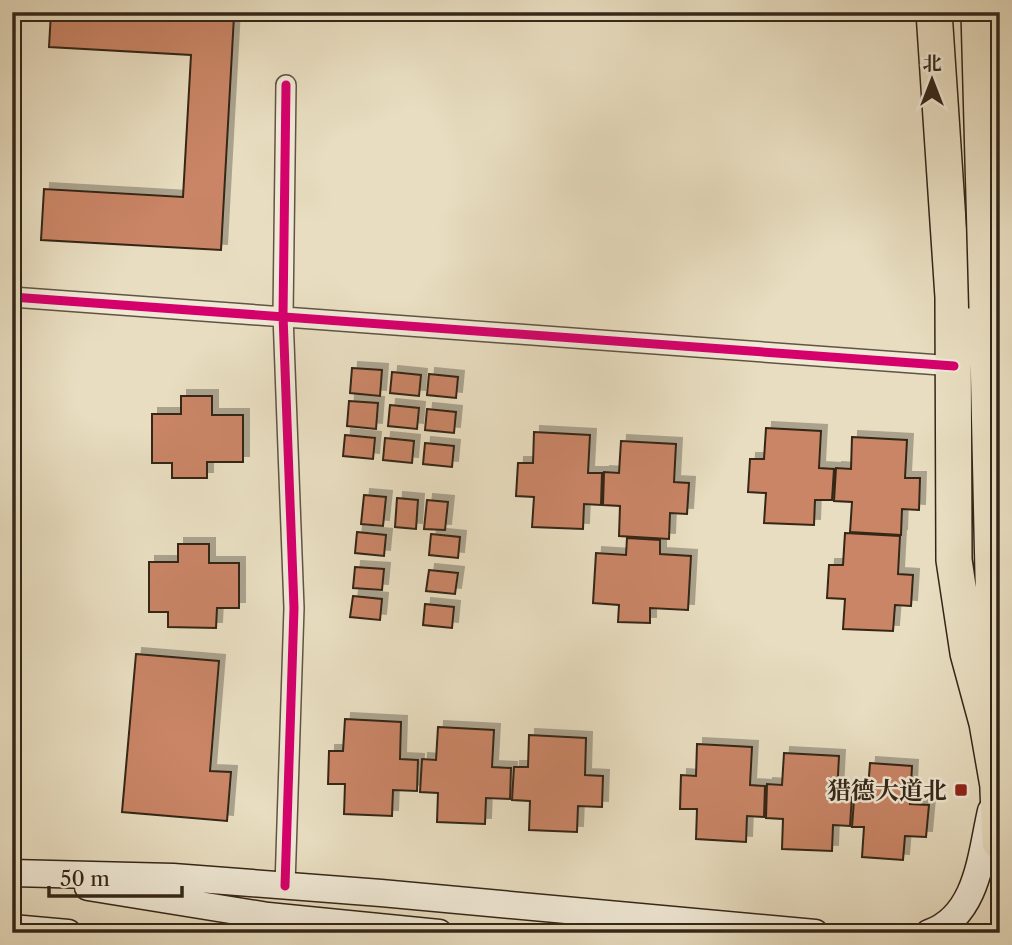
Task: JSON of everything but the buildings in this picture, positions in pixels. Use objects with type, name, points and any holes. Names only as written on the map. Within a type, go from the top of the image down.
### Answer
[{"type":"highway","points":[[934,12],[953,297],[954,560],[968,653],[987,723],[998,786]]},
{"type":"highway","points":[[979,12],[1000,842]]},
{"type":"highway","points":[[939,81],[948,67],[969,52],[1000,44]]},
{"type":"main road","points":[[929,933],[952,919],[964,906],[973,889],[998,786]]},
{"type":"main road","points":[[13,874],[173,877],[815,933]]},
{"type":"main road","points":[[13,874],[222,910],[439,933]]},
{"type":"main road","points":[[12,928],[25,933]]},
{"type":"main road","points":[[12,928],[68,933]]},
{"type":"street","points":[[285,886],[294,607],[282,315],[286,85]]},
{"type":"street","points":[[12,297],[954,366]]},
{"type":"cycle path","points":[[285,886],[294,608],[283,315],[286,85]]},
{"type":"cycle path","points":[[12,297],[954,366]]},
{"type":"place","name":"猎德大道北","points":[[961,790]]}]
